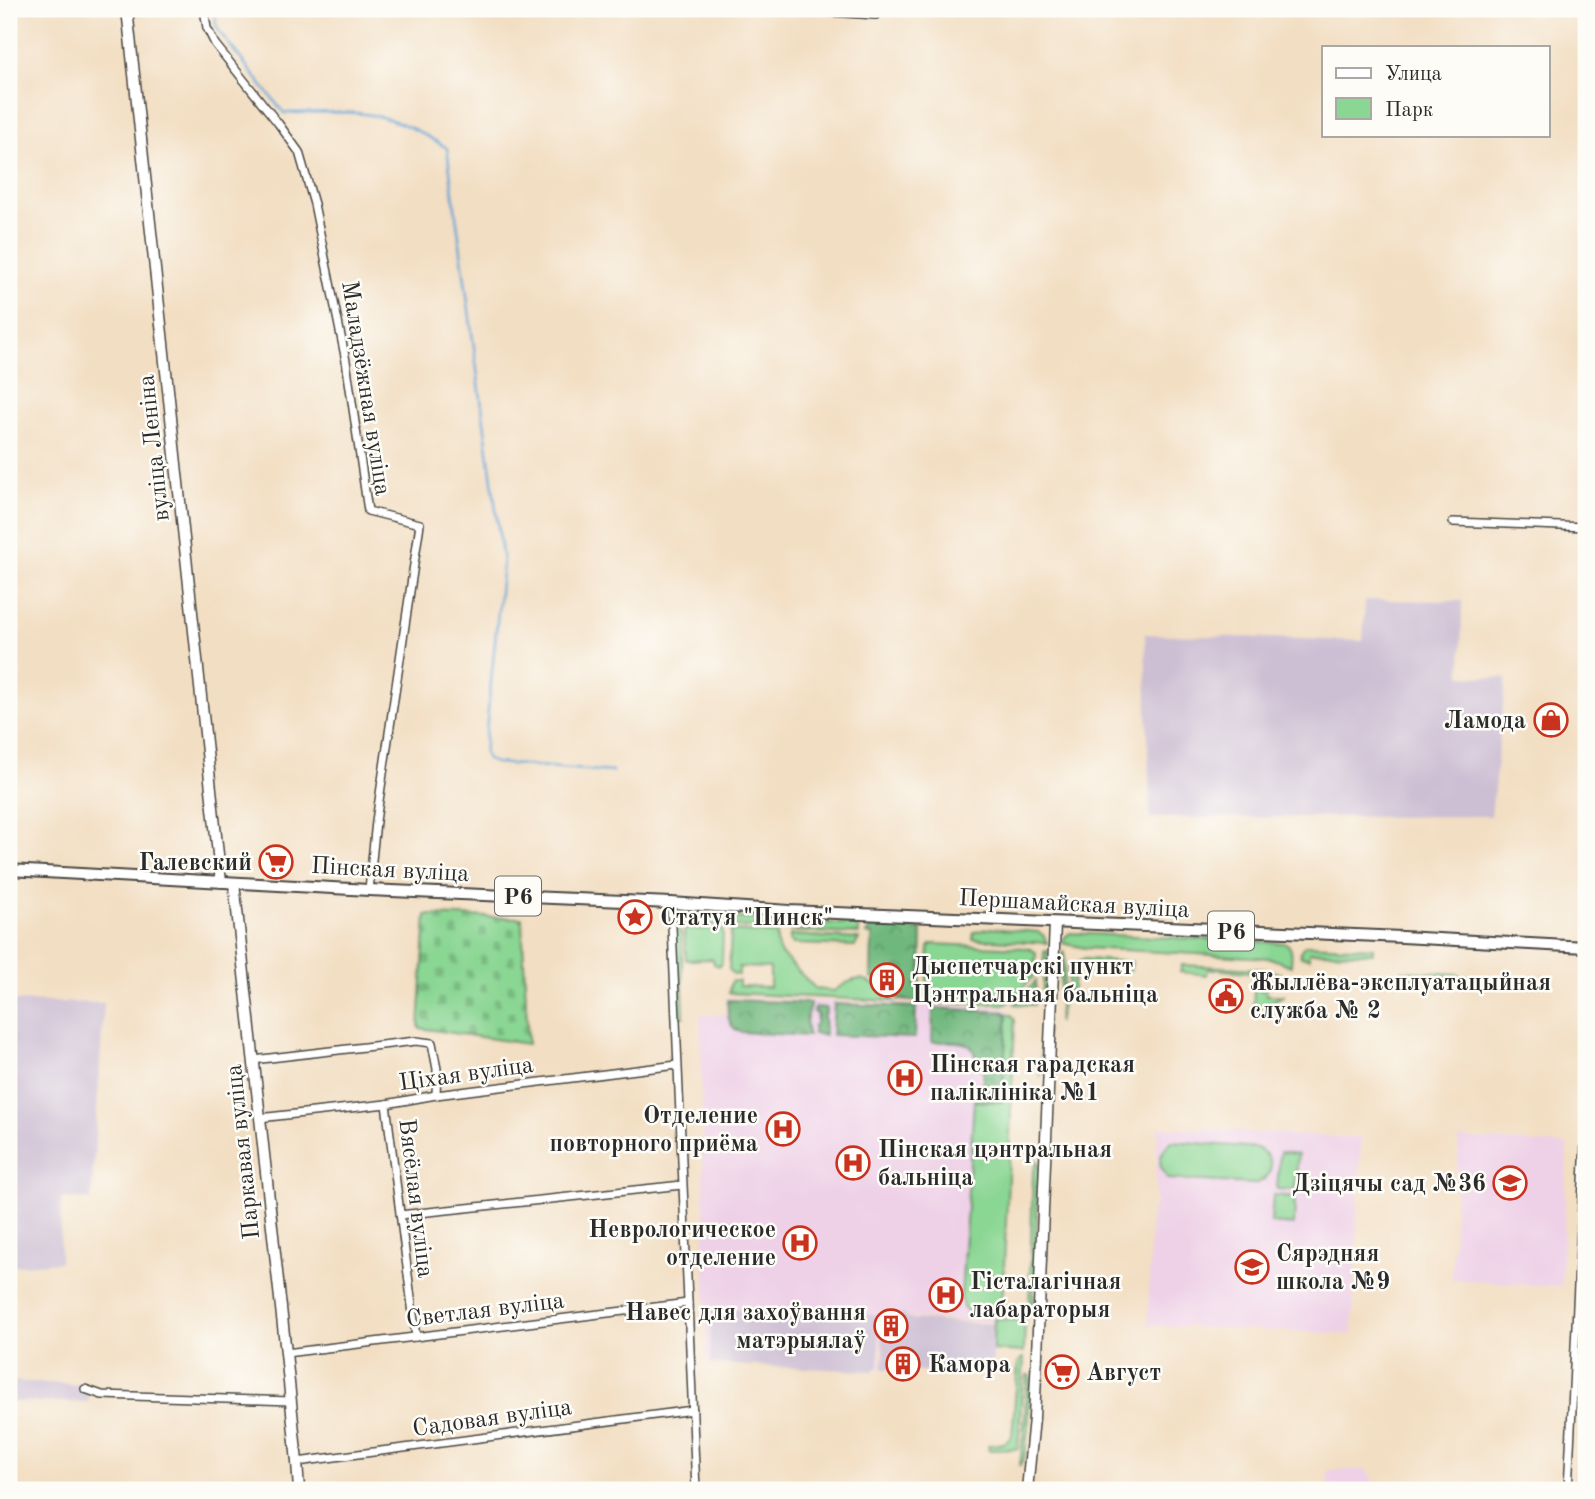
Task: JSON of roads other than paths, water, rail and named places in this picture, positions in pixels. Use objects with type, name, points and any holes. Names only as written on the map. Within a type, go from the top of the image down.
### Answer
[{"type":"main road","name":"Р6","points":[[9,870],[234,883]]},
{"type":"main road","name":"Пінская вуліца","points":[[234,883],[671,903]]},
{"type":"main road","name":"Першамайская вуліца","points":[[671,903],[1586,947]]},
{"type":"street","name":"вуліца Леніна","points":[[127,9],[221,882]]},
{"type":"street","name":"Маладзёжная вуліца","points":[[204,9],[207,28],[215,44],[299,152],[314,204],[346,361],[368,511],[420,524],[376,821],[369,890]]},
{"type":"street","points":[[781,9],[876,15]]},
{"type":"street","points":[[1453,522],[1586,527]]},
{"type":"street","name":"Паркавая вуліца","points":[[234,883],[299,1490]]},
{"type":"street","points":[[671,903],[696,1490]]},
{"type":"street","points":[[1027,1490],[1034,1418],[1055,923]]},
{"type":"street","points":[[253,1059],[416,1041],[432,1043],[437,1069],[436,1095]]},
{"type":"street","name":"Ціхая вуліца","points":[[259,1118],[677,1065]]},
{"type":"street","name":"Вясёлая вуліца","points":[[386,1104],[416,1337]]},
{"type":"street","points":[[1568,1490],[1586,1121]]},
{"type":"street","points":[[400,1214],[682,1185]]},
{"type":"street","name":"Светлая вуліца","points":[[286,1353],[688,1303]]},
{"type":"street","points":[[85,1389],[102,1395],[291,1401]]},
{"type":"street","name":"Садовая вуліца","points":[[297,1462],[692,1410]]},
{"type":"waterway","points":[[215,9],[216,25],[221,34],[284,113],[337,112],[376,116],[404,125],[447,148],[503,562],[485,755],[495,763],[613,772]]},
{"type":"place","name":"Ламода","points":[[1551,720]]},
{"type":"place","name":"Галевский","points":[[276,862]]},
{"type":"place","name":"Статуя \"Пинск\"","points":[[635,917]]},
{"type":"place","name":"Дыспетчарскі пункт Цэнтральная бальніца","points":[[887,980]]},
{"type":"place","name":"Жыллёва-эксплуатацыйная служба № 2","points":[[1226,996]]},
{"type":"place","name":"Пінская гарадская паліклініка №1","points":[[905,1078]]},
{"type":"place","name":"Отделение повторного приёма","points":[[783,1129]]},
{"type":"place","name":"Пінская цэнтральная бальніца","points":[[853,1163]]},
{"type":"place","name":"Дзіцячы сад №36","points":[[1510,1183]]},
{"type":"place","name":"Неврологическое отделение","points":[[800,1243]]},
{"type":"place","name":"Сярэдняя школа №9","points":[[1252,1267]]},
{"type":"place","name":"Гісталагічная лабараторыя","points":[[946,1295]]},
{"type":"place","name":"Навес для захоўвання матэрыялаў","points":[[891,1326]]},
{"type":"place","name":"Камора","points":[[903,1364]]},
{"type":"place","name":"Август","points":[[1062,1372]]}]
